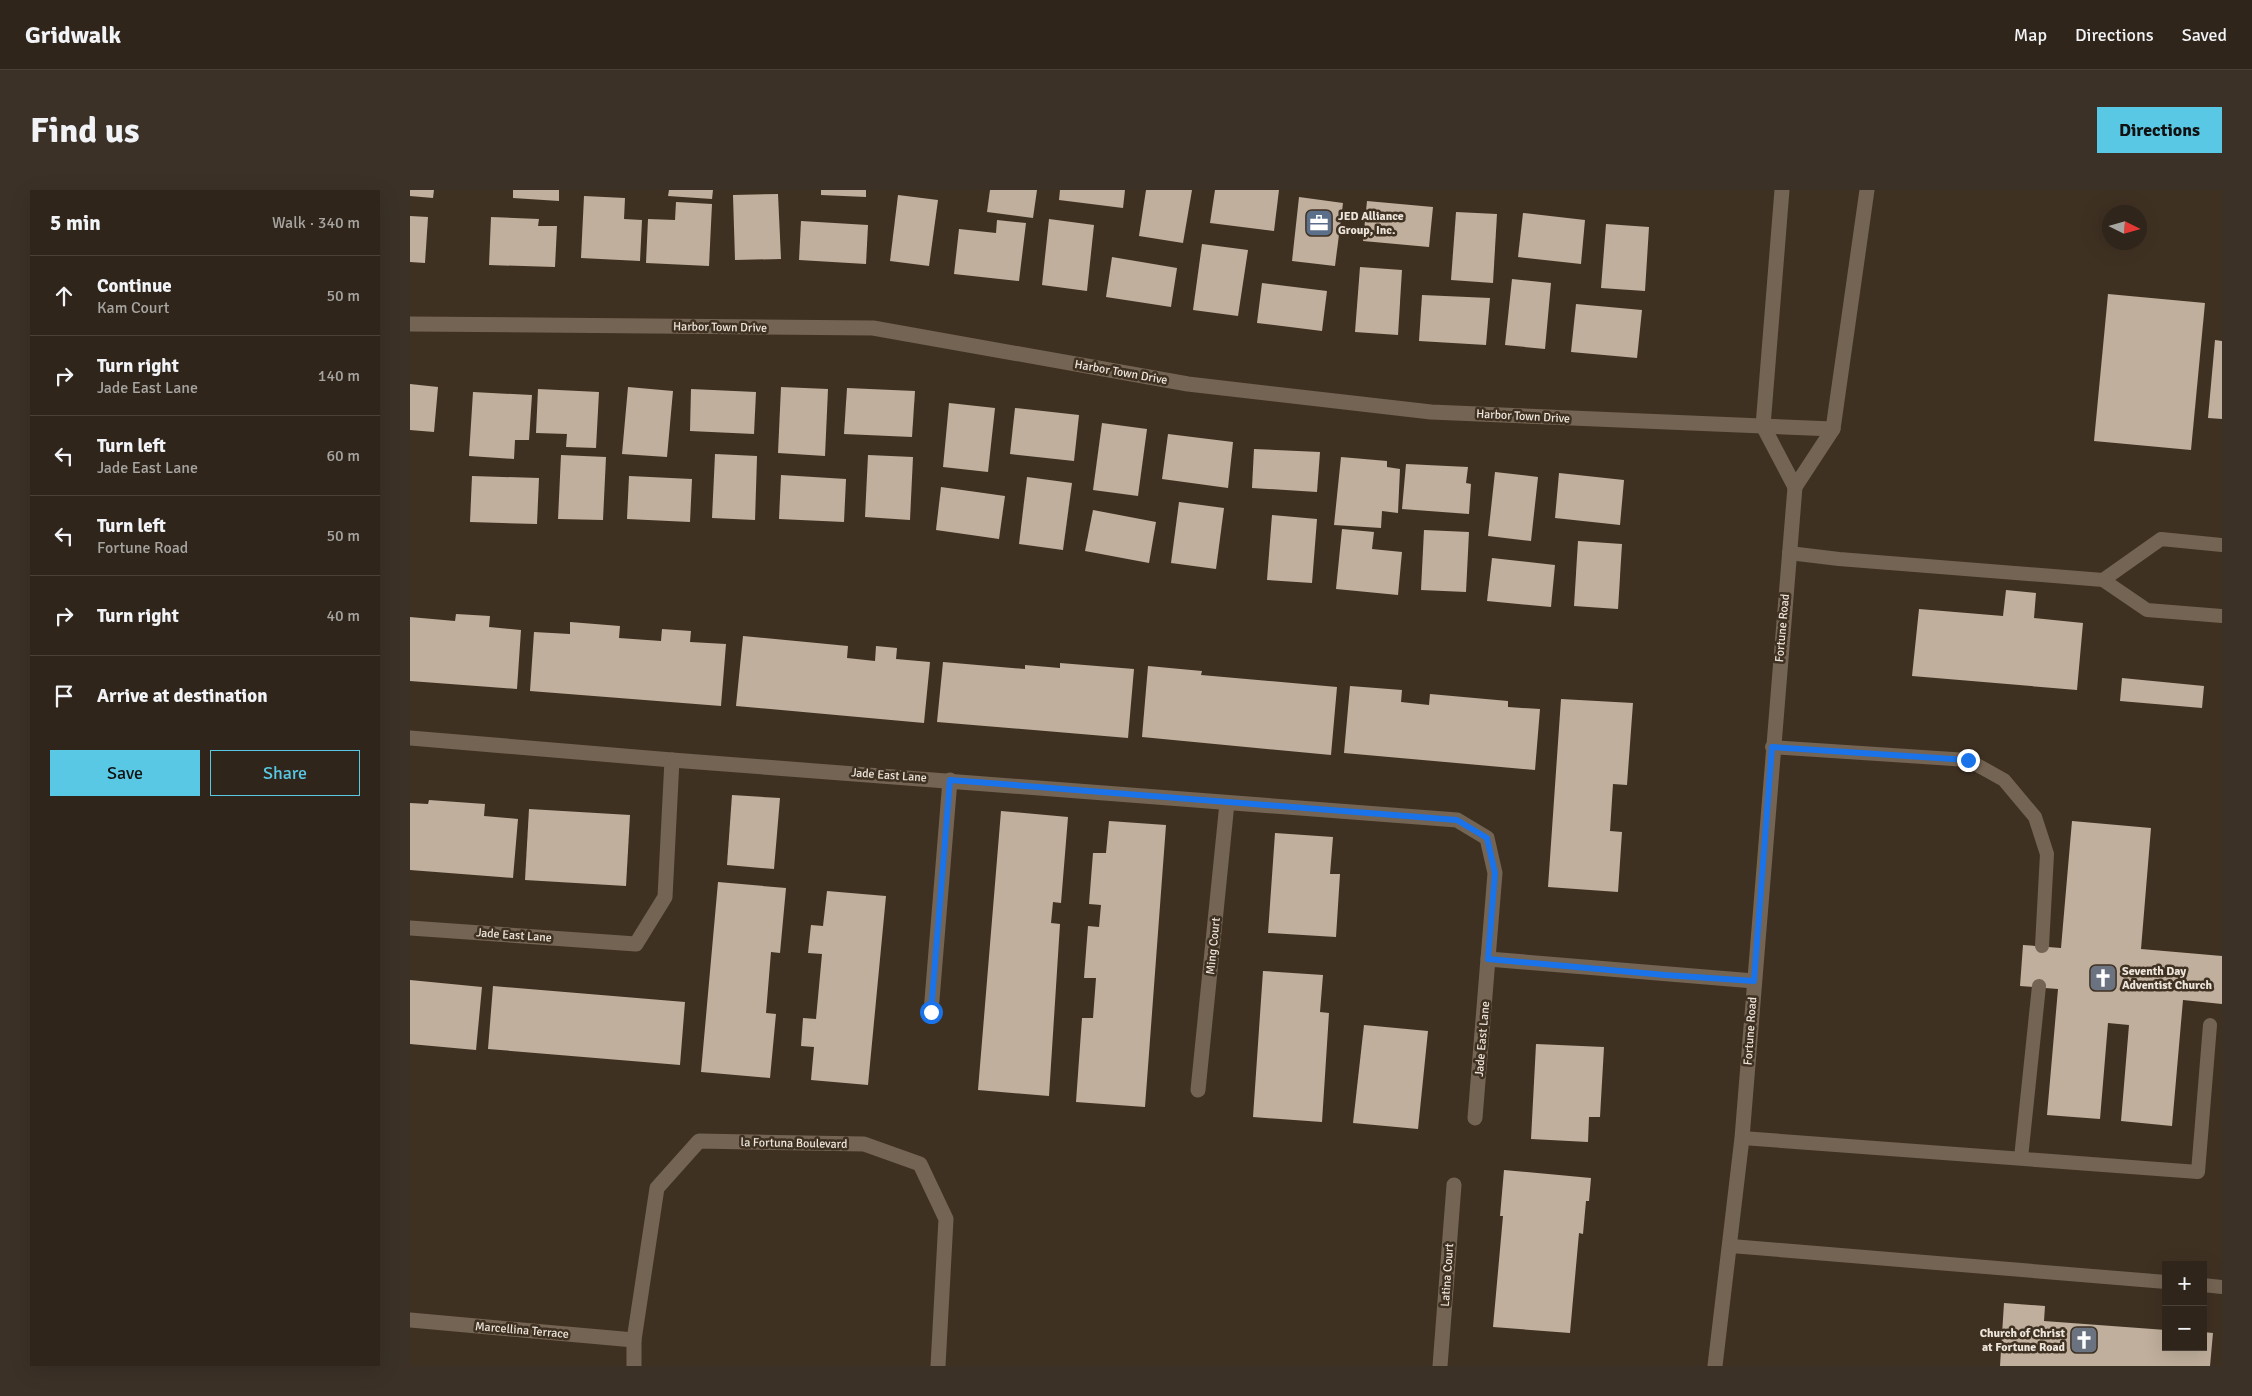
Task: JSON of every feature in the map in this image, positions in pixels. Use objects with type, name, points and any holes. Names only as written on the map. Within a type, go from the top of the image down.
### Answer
[{"type":"street","points":[[1782,190],[1763,426],[1795,487]]},
{"type":"street","name":"Fortune Road","points":[[1715,1366],[1731,1246],[1742,1138],[1772,747],[1795,487],[1833,429],[1867,190]]},
{"type":"street","name":"Harbor Town Drive","points":[[410,324],[873,328],[1188,384],[1431,412],[1833,429]]},
{"type":"street","name":"Jade East Lane","points":[[410,738],[1457,820],[1487,838],[1495,873],[1475,1118]]},
{"type":"street","name":"Jade East Lane","points":[[410,928],[636,944],[665,897],[672,760]]},
{"type":"street","points":[[931,1012],[950,780]]},
{"type":"street","name":"Ming Court","points":[[1198,1090],[1227,803]]},
{"type":"street","points":[[1488,959],[1754,981]]},
{"type":"street","name":"la Fortuna Boulevard","points":[[634,1366],[634,1340],[657,1188],[699,1141],[864,1144],[920,1164],[946,1219],[938,1366]]},
{"type":"street","name":"Latina Court","points":[[1440,1366],[1454,1185]]},
{"type":"street","name":"Marcellina Terrace","points":[[410,1320],[634,1340]]},
{"type":"lane","points":[[2103,580],[2161,540],[2222,545]]},
{"type":"lane","points":[[1789,553],[1839,559],[2103,580],[2147,610],[2222,616]]},
{"type":"lane","points":[[1772,747],[1968,760],[2004,780],[2035,817],[2047,854],[2042,946]]},
{"type":"lane","points":[[2021,1158],[2039,986]]},
{"type":"lane","points":[[1742,1138],[2198,1172],[2210,1025]]},
{"type":"lane","points":[[1731,1246],[2162,1282]]},
{"type":"lane","points":[[2207,1286],[2222,1287]]},
{"type":"building","points":[[410,190],[434,190],[433,198],[410,196]]},
{"type":"building","points":[[513,190],[559,190],[559,201],[513,198]]},
{"type":"building","points":[[669,190],[713,190],[712,199],[668,196]]},
{"type":"building","points":[[821,190],[866,190],[866,197],[821,195]]},
{"type":"building","points":[[990,190],[1037,190],[1033,218],[987,212]]},
{"type":"building","points":[[1060,190],[1125,190],[1123,208],[1059,200]]},
{"type":"building","points":[[1146,190],[1192,190],[1183,243],[1139,236]]},
{"type":"building","points":[[1215,190],[1279,190],[1274,231],[1210,223]]},
{"type":"building","points":[[778,194],[781,259],[735,260],[733,195]]},
{"type":"building","points":[[898,195],[938,200],[929,266],[890,261]]},
{"type":"building","points":[[584,196],[625,198],[624,219],[642,220],[640,261],[581,258]]},
{"type":"building","points":[[1299,197],[1343,203],[1335,266],[1292,261]]},
{"type":"building","points":[[1367,201],[1433,207],[1429,247],[1363,241]]},
{"type":"building","points":[[676,202],[712,204],[709,266],[646,263],[648,219],[675,220]]},
{"type":"building","points":[[1456,212],[1497,214],[1493,283],[1451,280]]},
{"type":"building","points":[[1523,213],[1585,220],[1581,264],[1518,257]]},
{"type":"building","points":[[410,216],[428,217],[425,263],[410,262]]},
{"type":"building","points":[[491,217],[539,219],[538,226],[557,226],[555,267],[489,265]]},
{"type":"building","points":[[1049,219],[1094,225],[1087,291],[1042,285]]},
{"type":"building","points":[[997,220],[1026,223],[1019,281],[954,274],[959,229],[996,233]]},
{"type":"building","points":[[801,221],[868,225],[866,264],[799,260]]},
{"type":"building","points":[[1606,224],[1649,227],[1645,291],[1601,288]]},
{"type":"building","points":[[1202,244],[1248,250],[1238,316],[1193,310]]},
{"type":"building","points":[[1112,257],[1177,268],[1171,307],[1106,297]]},
{"type":"building","points":[[1360,267],[1402,270],[1398,335],[1355,332]]},
{"type":"building","points":[[1512,279],[1551,283],[1545,349],[1505,345]]},
{"type":"building","points":[[1262,283],[1327,291],[1322,331],[1257,323]]},
{"type":"building","points":[[2108,294],[2205,303],[2191,450],[2094,441]]},
{"type":"building","points":[[1422,295],[1490,298],[1486,345],[1419,341]]},
{"type":"building","points":[[1576,304],[1642,310],[1637,358],[1571,352]]},
{"type":"building","points":[[2215,340],[2222,341],[2222,419],[2208,418]]},
{"type":"building","points":[[410,384],[438,387],[434,432],[410,430]]},
{"type":"building","points":[[628,387],[673,391],[667,457],[622,454]]},
{"type":"building","points":[[781,387],[828,389],[825,456],[778,453]]},
{"type":"building","points":[[847,388],[915,391],[912,437],[844,434]]},
{"type":"building","points":[[538,389],[599,392],[596,448],[566,447],[567,434],[536,433]]},
{"type":"building","points":[[691,389],[756,392],[754,434],[690,431]]},
{"type":"building","points":[[473,392],[532,395],[529,440],[515,440],[514,459],[469,456]]},
{"type":"building","points":[[949,403],[995,408],[988,472],[943,467]]},
{"type":"building","points":[[1015,408],[1079,415],[1074,461],[1010,454]]},
{"type":"building","points":[[1102,423],[1147,429],[1138,496],[1093,490]]},
{"type":"building","points":[[1168,434],[1233,442],[1228,488],[1162,479]]},
{"type":"building","points":[[1254,449],[1320,452],[1317,492],[1252,488]]},
{"type":"building","points":[[715,454],[757,456],[755,520],[712,518]]},
{"type":"building","points":[[561,455],[606,457],[603,520],[558,519]]},
{"type":"building","points":[[868,455],[913,457],[910,520],[865,517]]},
{"type":"building","points":[[1341,457],[1387,461],[1387,467],[1400,469],[1398,513],[1382,511],[1381,528],[1334,525]]},
{"type":"building","points":[[1406,464],[1468,467],[1466,483],[1471,484],[1469,514],[1402,509]]},
{"type":"building","points":[[1495,472],[1538,477],[1531,541],[1488,536]]},
{"type":"building","points":[[1559,473],[1624,480],[1620,525],[1555,518]]},
{"type":"building","points":[[781,475],[846,479],[844,522],[779,519]]},
{"type":"building","points":[[472,476],[539,478],[537,524],[470,522]]},
{"type":"building","points":[[629,476],[692,479],[690,522],[627,519]]},
{"type":"building","points":[[1027,477],[1072,483],[1063,550],[1019,544]]},
{"type":"building","points":[[941,487],[1005,496],[999,539],[936,530]]},
{"type":"building","points":[[1179,502],[1224,508],[1216,569],[1171,563]]},
{"type":"building","points":[[1093,510],[1156,522],[1149,563],[1085,551]]},
{"type":"building","points":[[1272,515],[1317,519],[1312,583],[1267,580]]},
{"type":"building","points":[[1342,529],[1374,532],[1372,549],[1402,552],[1398,595],[1336,589]]},
{"type":"building","points":[[1424,530],[1469,532],[1466,592],[1421,590]]},
{"type":"building","points":[[1578,541],[1622,544],[1618,609],[1574,606]]},
{"type":"building","points":[[1492,558],[1555,565],[1551,607],[1487,601]]},
{"type":"building","points":[[2006,590],[2036,593],[2034,618],[2083,623],[2077,690],[1912,676],[1919,609],[2003,616]]},
{"type":"building","points":[[456,614],[490,616],[489,627],[521,630],[517,689],[410,681],[410,617],[455,621]]},
{"type":"building","points":[[570,622],[620,626],[619,638],[661,641],[662,629],[691,631],[690,642],[726,644],[721,706],[530,691],[534,632],[570,634]]},
{"type":"building","points":[[743,636],[848,646],[847,658],[875,661],[876,646],[897,648],[896,659],[930,662],[924,723],[736,706]]},
{"type":"building","points":[[943,662],[1025,669],[1025,665],[1060,668],[1060,663],[1134,669],[1128,738],[937,722]]},
{"type":"building","points":[[1148,666],[1202,671],[1201,675],[1337,687],[1331,755],[1142,737]]},
{"type":"building","points":[[2122,678],[2204,686],[2202,708],[2120,701]]},
{"type":"building","points":[[1350,686],[1402,690],[1401,702],[1429,705],[1430,694],[1508,701],[1508,707],[1540,709],[1535,770],[1344,753]]},
{"type":"building","points":[[1561,699],[1633,703],[1627,785],[1613,784],[1610,831],[1622,832],[1618,892],[1548,887]]},
{"type":"building","points":[[732,795],[780,798],[774,869],[727,865]]},
{"type":"building","points":[[429,800],[485,804],[484,816],[518,819],[513,878],[410,870],[410,803],[428,804]]},
{"type":"building","points":[[529,809],[630,815],[626,886],[525,880]]},
{"type":"building","points":[[1001,811],[1068,817],[1061,903],[1053,902],[1051,923],[1060,924],[1049,1096],[978,1090]]},
{"type":"building","points":[[1109,821],[1166,825],[1145,1107],[1076,1102],[1082,1018],[1093,1018],[1096,978],[1084,978],[1088,926],[1099,927],[1101,905],[1089,904],[1093,853],[1106,853]]},
{"type":"building","points":[[2072,821],[2151,828],[2141,949],[2222,956],[2222,1004],[2183,1000],[2172,1126],[2121,1121],[2129,1025],[2108,1023],[2100,1119],[2047,1115],[2058,989],[2020,986],[2023,945],[2061,948]]},
{"type":"building","points":[[1275,833],[1333,837],[1330,874],[1340,874],[1336,937],[1268,933]]},
{"type":"building","points":[[718,882],[786,888],[780,953],[771,952],[766,1013],[776,1014],[770,1078],[701,1072]]},
{"type":"building","points":[[827,891],[886,896],[868,1085],[811,1080],[814,1047],[801,1046],[803,1018],[816,1019],[822,954],[808,953],[811,925],[823,926]]},
{"type":"building","points":[[1263,971],[1323,975],[1320,1012],[1329,1013],[1322,1122],[1253,1117]]},
{"type":"building","points":[[410,980],[482,987],[476,1050],[410,1044]]},
{"type":"building","points":[[493,986],[685,1002],[680,1065],[488,1049]]},
{"type":"building","points":[[1364,1025],[1428,1031],[1418,1129],[1353,1123]]},
{"type":"building","points":[[1536,1044],[1604,1047],[1600,1117],[1589,1117],[1588,1142],[1531,1139]]},
{"type":"building","points":[[1504,1170],[1591,1178],[1589,1201],[1586,1201],[1583,1234],[1579,1233],[1570,1333],[1493,1327],[1503,1216],[1500,1216]]},
{"type":"building","name":"Church of Christ at Fortune Road","points":[[2004,1303],[2045,1306],[2044,1321],[2162,1330],[2162,1351],[2207,1351],[2207,1332],[2213,1333],[2210,1366],[2000,1366]]},
{"type":"place","name":"JED Alliance Group, Inc.","points":[[1319,223]]},
{"type":"place","name":"Seventh Day Adventist Church","points":[[2103,978]]},
{"type":"place","name":"Church of Christ at Fortune Road","points":[[2084,1340]]},
{"type":"route","points":[[931,1012],[950,780],[1457,820],[1487,838],[1495,873],[1488,959],[1576,968],[1754,981],[1772,747],[1830,749],[1968,760]]}]
